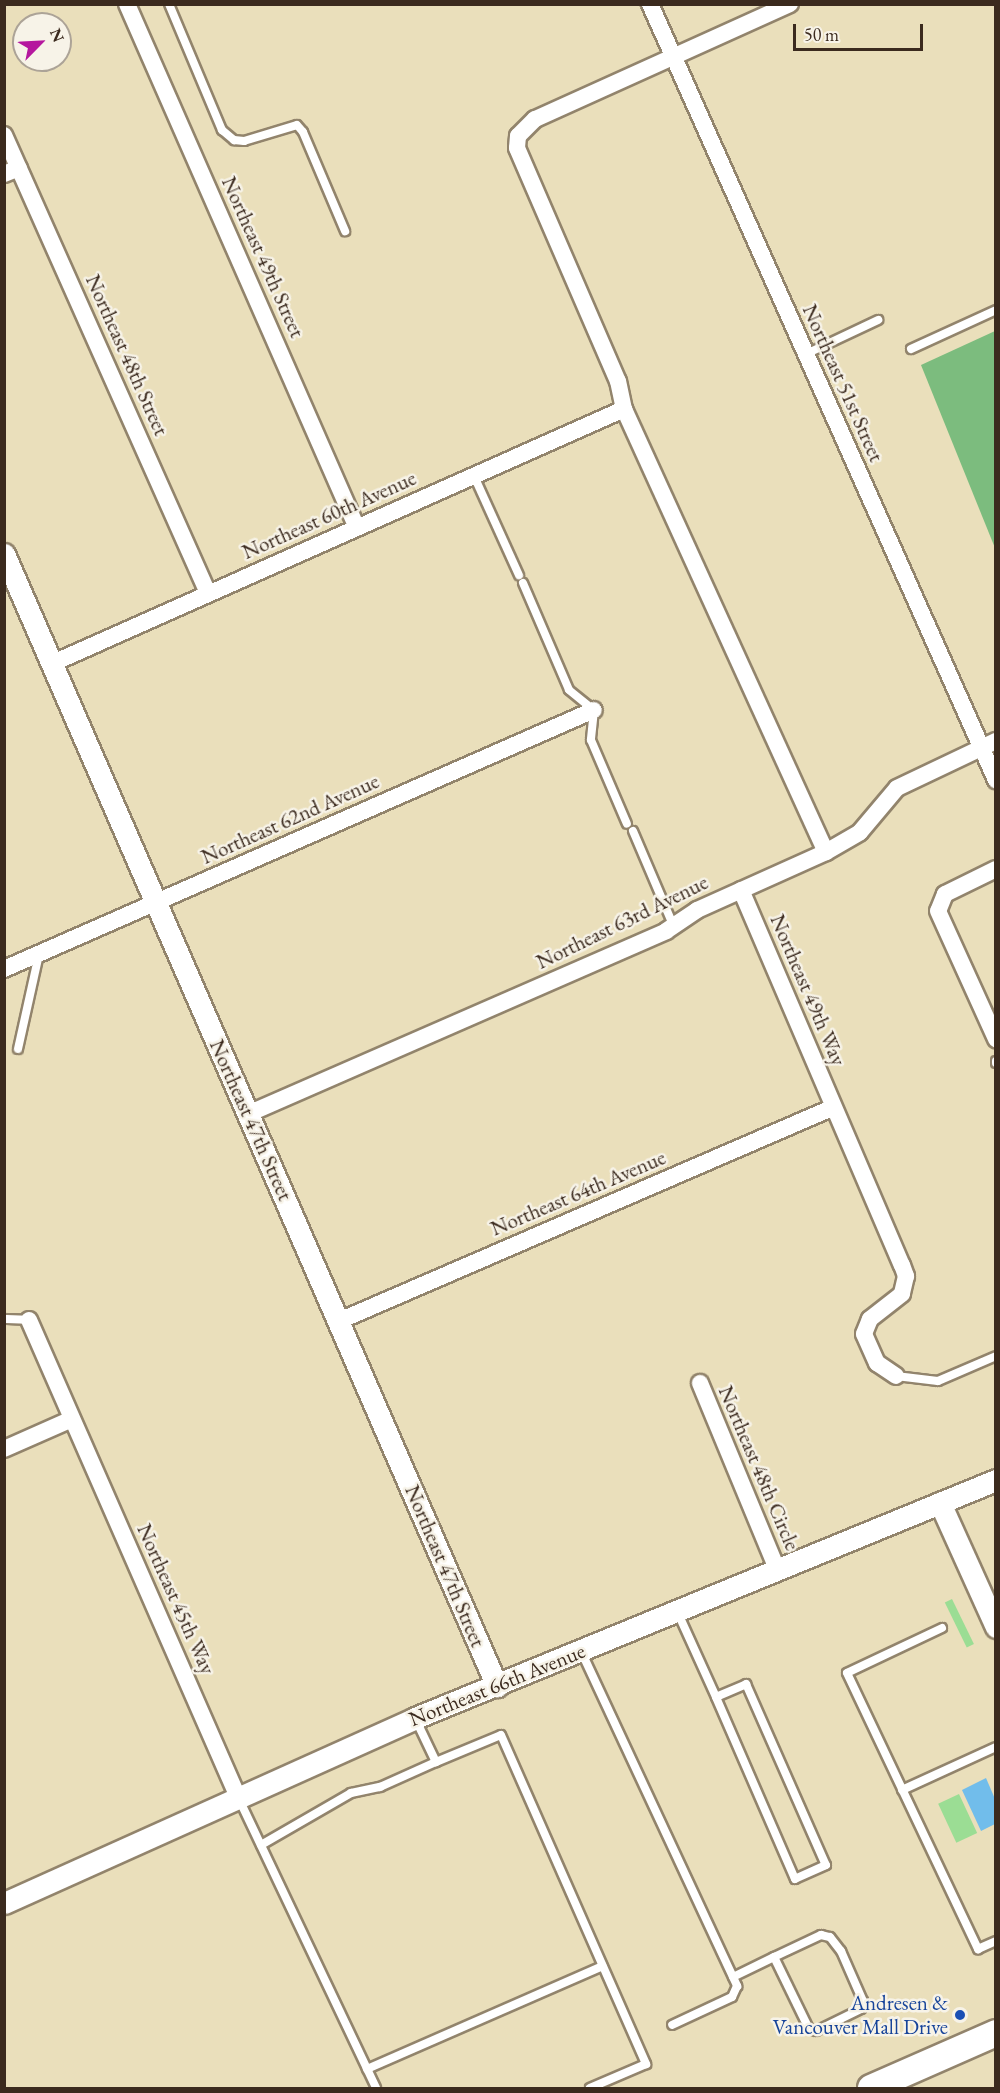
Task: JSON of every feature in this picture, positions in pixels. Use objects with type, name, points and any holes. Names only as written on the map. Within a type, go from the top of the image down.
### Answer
[{"type":"main road","points":[[871,2088],[996,2033]]},
{"type":"street","name":"Northeast 51st Street","points":[[650,4],[806,354],[988,744],[996,780]]},
{"type":"street","points":[[790,4],[535,119],[518,136],[520,161],[618,381],[624,408],[825,852]]},
{"type":"street","name":"Northeast 49th Street","points":[[131,6],[357,528]]},
{"type":"street","name":"Northeast 48th Street","points":[[4,135],[12,171],[208,593]]},
{"type":"street","name":"Northeast 60th Avenue","points":[[53,663],[624,408]]},
{"type":"street","name":"Northeast 47th Street","points":[[4,554],[497,1686]]},
{"type":"street","name":"Northeast 62nd Avenue","points":[[4,969],[594,710]]},
{"type":"street","name":"Northeast 63rd Avenue","points":[[248,1114],[674,927],[697,910],[825,852],[860,832],[897,788],[988,744]]},
{"type":"street","points":[[996,869],[945,894],[938,911],[996,1039]]},
{"type":"street","name":"Northeast 49th Way","points":[[741,890],[906,1276],[902,1294],[870,1319],[864,1334],[877,1363],[896,1376]]},
{"type":"street","name":"Northeast 64th Avenue","points":[[339,1321],[834,1107]]},
{"type":"street","name":"Northeast 45th Way","points":[[29,1320],[238,1797]]},
{"type":"street","name":"Northeast 48th Circle","points":[[700,1383],[778,1571]]},
{"type":"street","points":[[4,1449],[72,1419]]},
{"type":"street","name":"Northeast 66th Avenue","points":[[4,1903],[415,1718],[996,1480]]},
{"type":"street","points":[[940,1503],[996,1626]]},
{"type":"lane","points":[[169,4],[222,130],[234,140],[244,141],[297,125],[303,132],[345,231]]},
{"type":"lane","points":[[911,349],[996,310]]},
{"type":"lane","points":[[806,354],[878,320]]},
{"type":"lane","points":[[474,476],[569,690],[594,710],[591,740],[674,927]]},
{"type":"lane","points":[[18,1049],[39,954]]},
{"type":"lane","points":[[4,1319],[29,1320]]},
{"type":"lane","points":[[896,1376],[938,1381],[996,1356]]},
{"type":"lane","points":[[677,1611],[795,1879],[826,1865],[746,1684],[716,1697]]},
{"type":"lane","points":[[942,1628],[848,1673],[978,1949],[996,1941]]},
{"type":"lane","points":[[581,1650],[737,1986],[732,1996],[672,2025]]},
{"type":"lane","points":[[415,1718],[436,1762]]},
{"type":"lane","points":[[261,1845],[351,1793],[380,1787],[501,1735],[646,2064],[590,2088]]},
{"type":"lane","points":[[902,1790],[996,1746]]},
{"type":"lane","points":[[238,1797],[376,2088]]},
{"type":"lane","points":[[733,1977],[774,1957],[821,1935],[830,1937],[846,1961],[863,2001],[861,2009],[816,2031],[809,2029],[774,1957]]},
{"type":"lane","points":[[367,2069],[603,1966]]},
{"type":"green space","points":[[995,331],[995,548],[921,365]]},
{"type":"green space","points":[[952,1599],[974,1644],[967,1647],[945,1603]]},
{"type":"green space","points":[[959,1794],[977,1833],[956,1843],[938,1804]]},
{"type":"water","points":[[986,1778],[995,1799],[995,1824],[981,1831],[962,1790]]},
{"type":"place","name":"Andresen & Vancouver Mall Drive","points":[[960,2015]]}]
